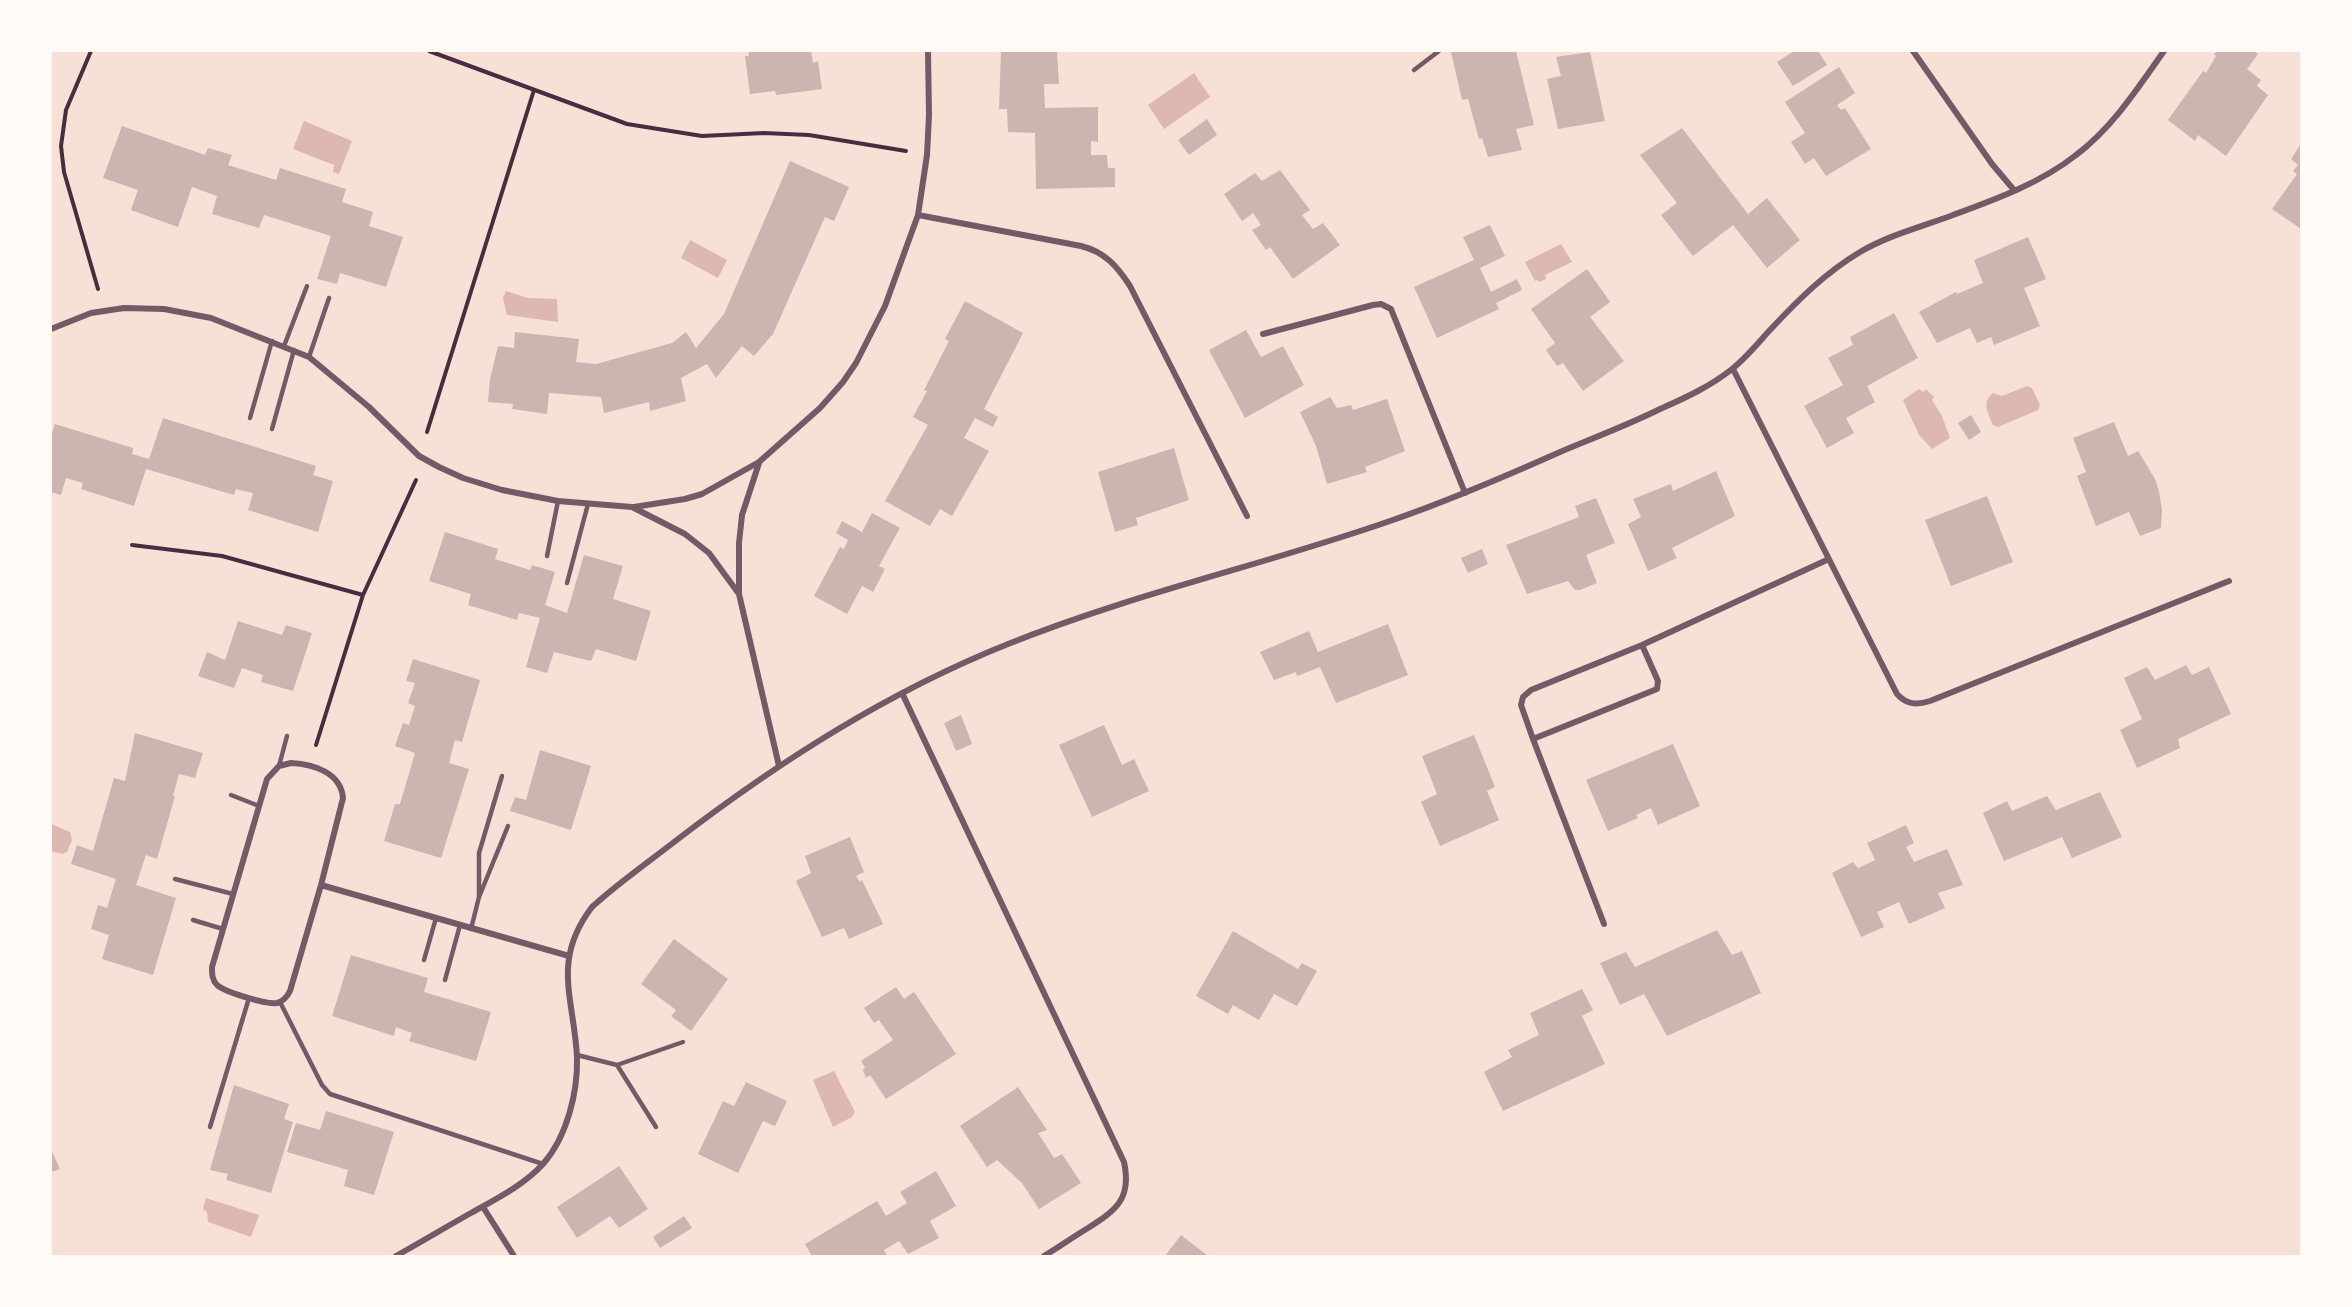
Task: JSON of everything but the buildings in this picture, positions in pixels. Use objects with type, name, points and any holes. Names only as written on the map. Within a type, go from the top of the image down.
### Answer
[{"type":"street","points":[[51,329],[77,318],[105,311],[143,307],[188,312],[211,318],[309,357],[354,394],[422,458],[483,485],[558,501],[633,507],[702,494],[759,462],[820,408],[856,363],[885,306],[918,215],[927,155],[929,115],[927,51]]},
{"type":"street","points":[[1913,51],[1992,164],[2014,190]]},
{"type":"street","points":[[396,1256],[509,1191],[543,1164],[554,1149],[572,1103],[576,1078],[577,1055],[567,984],[569,956],[578,928],[592,907],[720,807],[779,766],[902,693],[1007,645],[1101,611],[1388,522],[1465,493],[1656,412],[1698,391],[1733,369],[1806,292],[1844,262],[1898,232],[1952,215],[2014,190],[2078,154],[2130,99],[2164,51]]},
{"type":"street","points":[[918,215],[1081,246],[1095,249],[1105,255],[1122,273],[1130,286],[1247,516]]},
{"type":"street","points":[[1263,334],[1373,305],[1381,304],[1391,309],[1465,493]]},
{"type":"street","points":[[1733,369],[1897,694],[1903,701],[1912,704],[1930,701],[2229,581]]},
{"type":"street","points":[[759,462],[742,515],[739,543],[739,594],[779,766]]},
{"type":"street","points":[[633,507],[693,539],[709,553],[739,594]]},
{"type":"street","points":[[1604,924],[1533,739],[1521,705],[1523,697],[1531,690],[1642,645],[1829,559]]},
{"type":"street","points":[[1533,739],[1657,689],[1658,681],[1642,645]]},
{"type":"street","points":[[902,693],[1125,1168],[1127,1184],[1114,1211],[1044,1256]]},
{"type":"street","points":[[291,763],[310,766],[332,776],[340,785],[343,793],[342,808],[290,991],[286,999],[268,1003],[218,986],[212,978],[212,967],[267,779],[279,766],[291,763]]},
{"type":"street","points":[[321,885],[569,956]]},
{"type":"street","points":[[483,1207],[514,1256]]},
{"type":"lane","points":[[1414,70],[1439,51]]},
{"type":"lane","points":[[284,346],[307,286]]},
{"type":"lane","points":[[309,357],[329,298]]},
{"type":"lane","points":[[250,418],[272,341]]},
{"type":"lane","points":[[272,429],[294,350]]},
{"type":"lane","points":[[547,556],[558,501]]},
{"type":"lane","points":[[567,583],[588,504]]},
{"type":"lane","points":[[279,766],[287,736]]},
{"type":"lane","points":[[479,897],[479,853],[502,776]]},
{"type":"lane","points":[[231,795],[259,806]]},
{"type":"lane","points":[[471,929],[479,897],[508,826]]},
{"type":"lane","points":[[176,879],[233,894]]},
{"type":"lane","points":[[424,960],[436,918]]},
{"type":"lane","points":[[193,920],[223,929]]},
{"type":"lane","points":[[445,980],[460,925]]},
{"type":"lane","points":[[210,1127],[249,998]]},
{"type":"lane","points":[[280,1002],[322,1085],[330,1094],[543,1164]]},
{"type":"lane","points":[[577,1055],[617,1065],[683,1042]]},
{"type":"lane","points":[[617,1065],[656,1127]]},
{"type":"path","points":[[91,51],[66,110],[61,146],[64,172],[105,311]]},
{"type":"path","points":[[429,51],[627,124],[702,136],[764,133],[809,135],[927,155]]},
{"type":"path","points":[[310,766],[363,595],[422,458],[534,90]]},
{"type":"path","points":[[132,545],[222,556],[363,595]]},
{"type":"shaded area","points":[[1194,73],[1210,97],[1164,129],[1148,105]]},
{"type":"shaded area","points":[[304,121],[352,141],[339,174],[333,172],[334,165],[293,149]]},
{"type":"shaded area","points":[[690,240],[727,260],[718,278],[681,258]]},
{"type":"shaded area","points":[[1561,244],[1572,262],[1545,275],[1546,279],[1535,281],[1525,262]]},
{"type":"shaded area","points":[[506,291],[528,298],[557,299],[558,322],[507,315],[503,298]]},
{"type":"shaded area","points":[[2027,386],[2032,388],[2040,405],[2038,410],[1998,427],[1993,425],[1986,404],[1989,396],[1993,393],[2002,396]]},
{"type":"shaded area","points":[[1919,389],[1923,392],[1926,389],[1934,397],[1932,400],[1942,416],[1950,438],[1932,449],[1919,435],[1903,400]]},
{"type":"shaded area","points":[[51,824],[70,832],[72,840],[67,852],[62,854],[51,851]]},
{"type":"shaded area","points":[[834,1071],[855,1112],[852,1117],[833,1127],[813,1080]]},
{"type":"shaded area","points":[[206,1198],[259,1215],[251,1237],[208,1222],[207,1212],[203,1209]]}]
